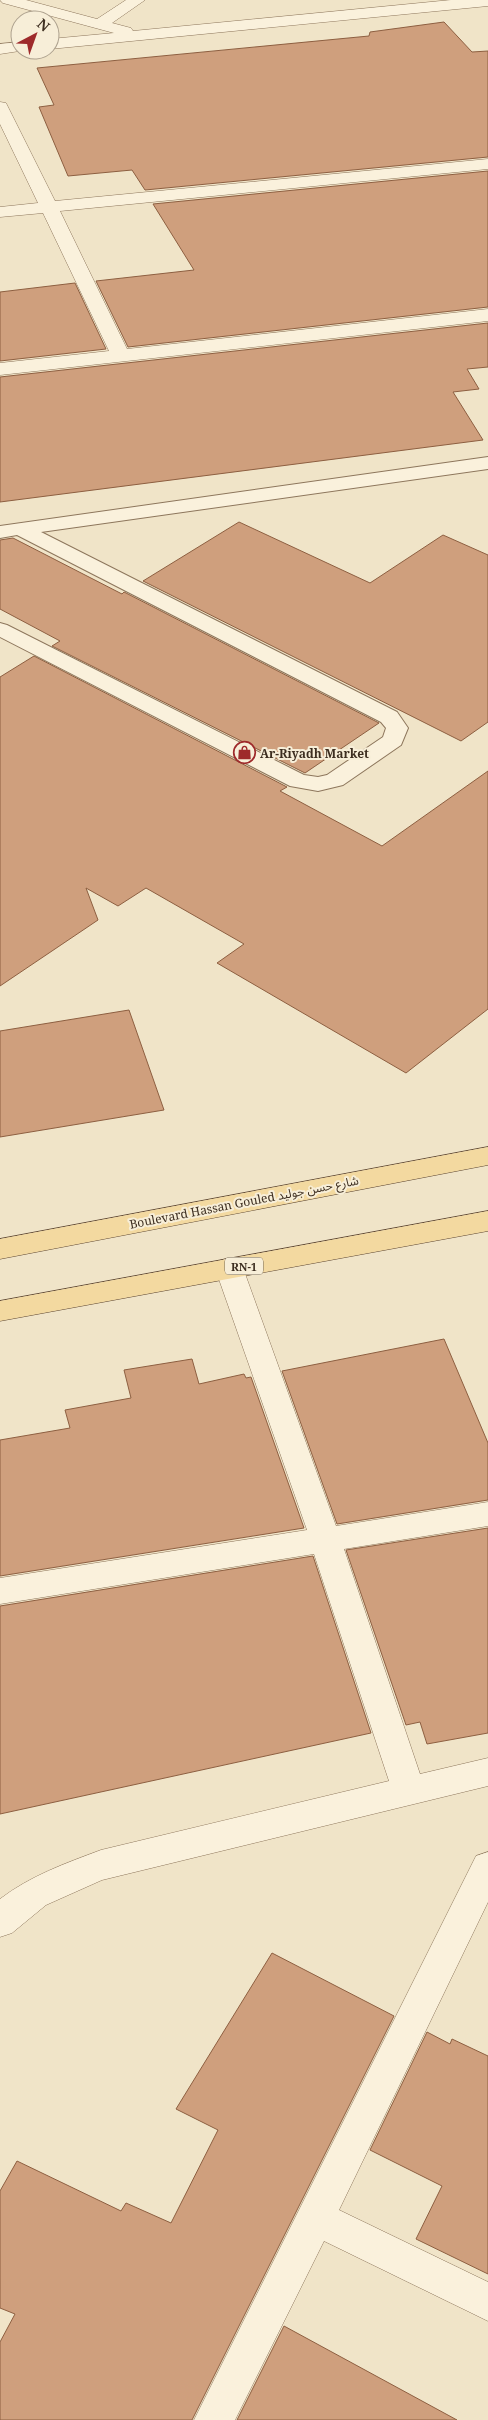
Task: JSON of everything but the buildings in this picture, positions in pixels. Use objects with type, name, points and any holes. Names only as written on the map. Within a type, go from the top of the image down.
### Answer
[{"type":"main road","name":"Boulevard Hassan Gouled شارع حسن جوليد","points":[[0,1249],[488,1156]]},
{"type":"main road","name":"RN-1","points":[[0,1311],[488,1221]]},
{"type":"street","points":[[8,0],[140,35]]},
{"type":"street","points":[[99,24],[138,0]]},
{"type":"street","points":[[60,43],[488,1]]},
{"type":"street","points":[[0,108],[120,354]]},
{"type":"street","points":[[0,212],[488,164]]},
{"type":"street","points":[[0,369],[120,354],[488,315]]},
{"type":"street","points":[[229,1268],[325,1539],[409,1791]]},
{"type":"street","points":[[0,1591],[488,1514]]},
{"type":"street","points":[[3,1914],[59,1881],[101,1865],[488,1772]]},
{"type":"street","points":[[214,2420],[316,2218],[488,1867]]},
{"type":"street","points":[[316,2218],[488,2302]]},
{"type":"lane","points":[[10,530],[488,463]]},
{"type":"lane","points":[[0,629],[298,781],[318,784],[335,780],[393,740],[397,728],[389,717],[10,530]]},
{"type":"place","name":"Ar-Riyadh Market","points":[[244,753]]}]
